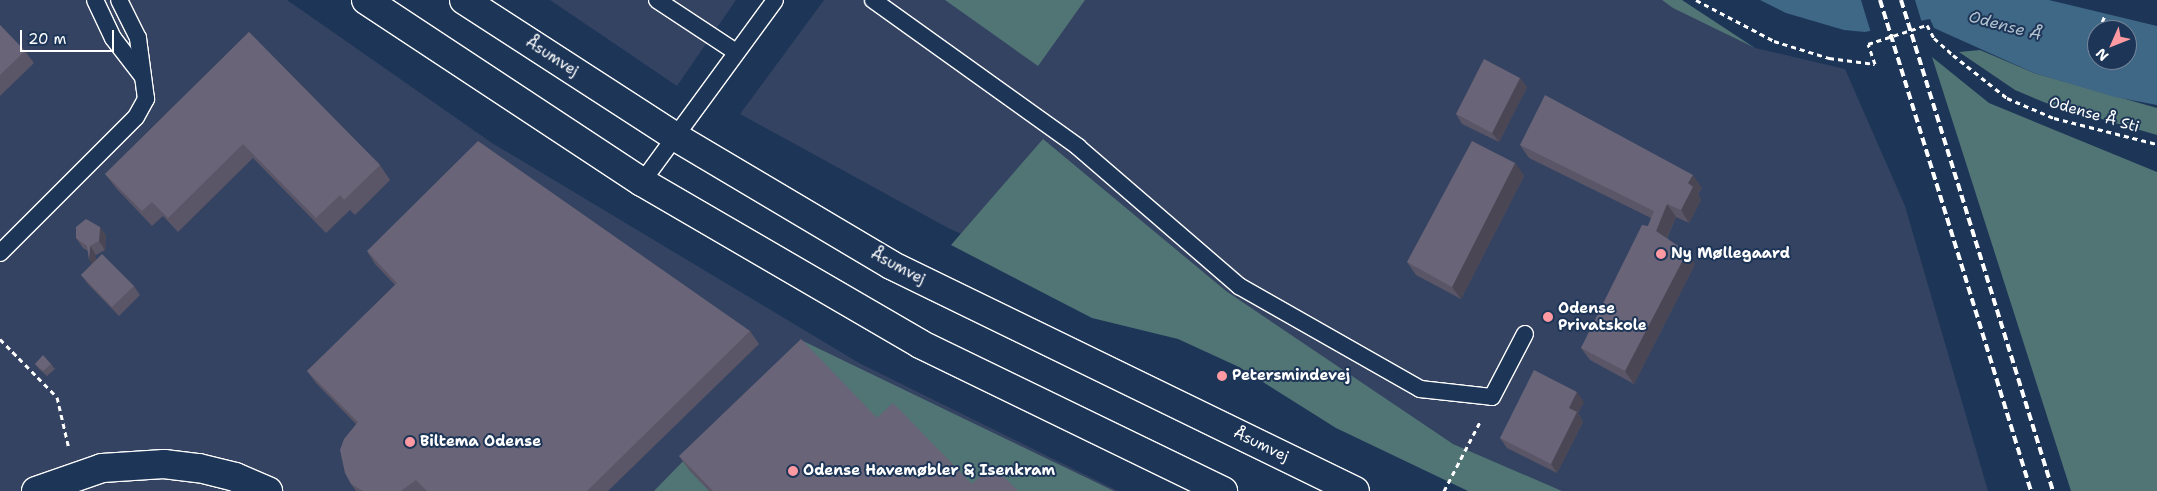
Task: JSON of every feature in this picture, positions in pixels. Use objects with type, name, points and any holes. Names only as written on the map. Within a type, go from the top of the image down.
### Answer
[{"type":"street","points":[[366,0],[642,182],[920,344],[1223,491]]},
{"type":"street","name":"Åsumvej","points":[[464,0],[674,136],[891,265],[1355,491]]},
{"type":"street","points":[[36,491],[102,468],[164,464],[200,468],[235,477],[268,491]]},
{"type":"lane","points":[[95,0],[113,38],[146,81]]},
{"type":"lane","points":[[0,253],[136,117],[146,99],[146,81],[138,38],[119,0]]},
{"type":"lane","points":[[657,0],[736,52]]},
{"type":"lane","points":[[642,182],[775,0]]},
{"type":"lane","points":[[873,0],[1078,147],[1239,286],[1420,389],[1492,397],[1525,334]]},
{"type":"path","name":"Odense Å Sti","points":[[1696,0],[1774,41],[1829,58],[1875,64],[1868,44],[1927,25],[1934,38],[2007,98],[2054,118],[2157,144]]},
{"type":"path","points":[[2102,20],[2104,15]]},
{"type":"path","points":[[0,339],[58,397],[75,476]]},
{"type":"path","points":[[1444,491],[1492,397]]},
{"type":"shaded area","points":[[0,0],[287,0],[492,143],[859,363],[1118,491],[0,491]]},
{"type":"shaded area","points":[[550,0],[736,0],[677,86]]},
{"type":"shaded area","name":"Odense Privatskole","points":[[824,0],[1662,0],[1755,48],[1845,69],[1905,206],[1988,491],[1562,491],[950,229],[740,114]]},
{"type":"green space","points":[[945,0],[1085,0],[1038,66]]},
{"type":"green space","points":[[1662,0],[1682,0],[1755,48],[1673,8]]},
{"type":"green space","points":[[1980,50],[2034,73],[2157,108],[2157,135],[2046,103],[2015,90],[1959,52]]},
{"type":"green space","points":[[1932,57],[1989,103],[2157,172],[2157,491],[2071,491]]},
{"type":"green space","points":[[1043,139],[1226,291],[1453,444],[1562,491],[1468,491],[1336,428],[1239,367],[1178,339],[1092,318],[951,245]]},
{"type":"green space","points":[[801,340],[1114,491],[654,491]]},
{"type":"water","name":"Odense Å","points":[[1760,0],[2049,0],[2132,20],[2087,20],[2087,70],[2137,70],[2137,21],[2157,26],[2157,105],[2115,97],[2034,73],[1934,28],[1930,19],[1865,32],[1844,30],[1786,13]]},
{"type":"pier","points":[[1861,0],[1915,0],[1922,23],[1871,33]]},
{"type":"building","points":[[0,25],[25,51],[0,75]]},
{"type":"building","points":[[249,32],[380,165],[344,200],[340,195],[316,218],[243,144],[168,218],[152,202],[142,211],[105,174]]},
{"type":"building","points":[[1484,59],[1520,78],[1492,133],[1456,114]]},
{"type":"building","name":"Ny Møllegaard","points":[[1545,95],[1693,175],[1688,183],[1693,187],[1681,210],[1667,204],[1656,231],[1687,252],[1625,371],[1581,348],[1642,225],[1648,226],[1654,211],[1520,145]]},
{"type":"building","points":[[478,141],[750,331],[587,491],[427,491],[416,480],[401,491],[363,491],[351,484],[345,473],[340,450],[344,439],[358,422],[307,371],[397,283],[367,251]]},
{"type":"building","points":[[1472,141],[1515,163],[1452,287],[1407,262]]},
{"type":"building","points":[[86,219],[100,227],[99,241],[90,246],[89,260],[87,246],[76,238],[76,227]]},
{"type":"building","points":[[102,254],[134,286],[112,307],[81,275]]},
{"type":"building","points":[[801,339],[877,418],[893,403],[972,484],[992,465],[1018,491],[713,491],[679,456]]},
{"type":"building","points":[[43,355],[51,364],[43,371],[35,364]]},
{"type":"building","points":[[1534,370],[1577,392],[1569,408],[1577,412],[1551,464],[1500,438]]},
{"type":"railway","points":[[1880,0],[2031,491]]},
{"type":"railway","points":[[1901,0],[2053,491]]},
{"type":"place","name":"Ny Møllegaard","points":[[1661,254]]},
{"type":"place","name":"Odense Privatskole","points":[[1548,317]]},
{"type":"place","name":"Petersmindevej","points":[[1222,376]]},
{"type":"place","name":"Biltema Odense","points":[[410,442]]},
{"type":"place","name":"Odense Havemøbler & Isenkram","points":[[793,471]]}]
